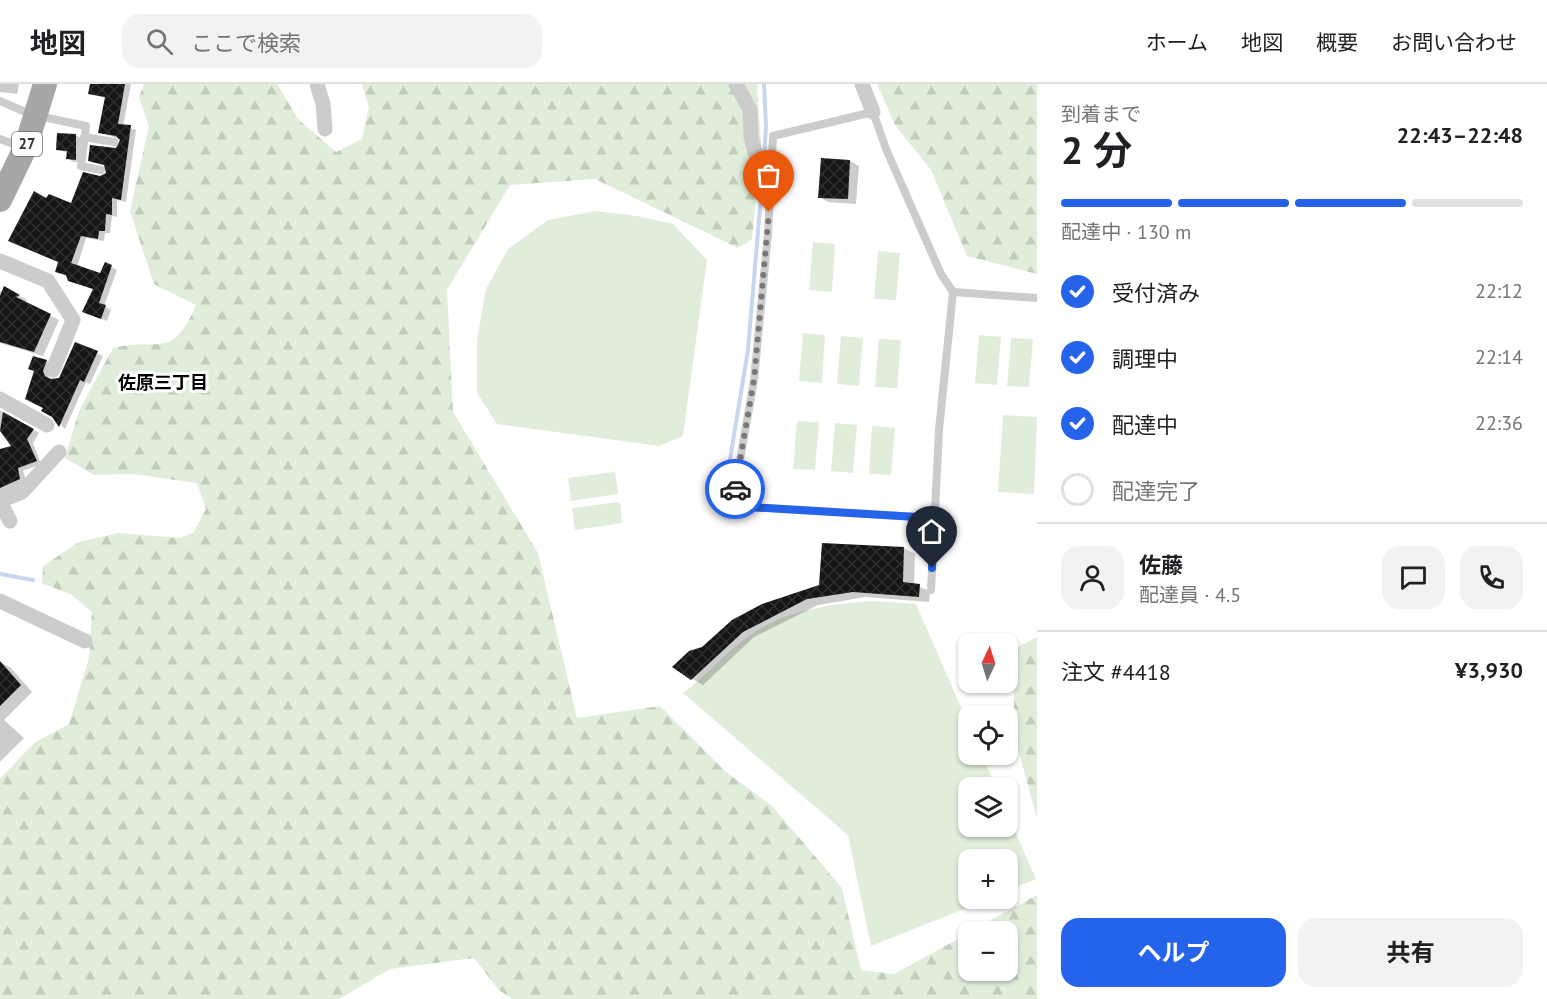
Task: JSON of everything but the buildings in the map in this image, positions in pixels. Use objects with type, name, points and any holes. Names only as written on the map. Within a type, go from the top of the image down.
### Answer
[{"type":"main road","name":"27","points":[[0,200],[26,146],[31,84]]},
{"type":"main road","name":"27","points":[[0,167],[6,141],[30,113],[45,84]]},
{"type":"street","points":[[317,84],[323,104],[325,129]]},
{"type":"street","points":[[736,84],[750,110],[751,137],[759,166],[772,168]]},
{"type":"street","points":[[862,84],[873,112]]},
{"type":"street","points":[[0,261],[48,280],[73,320],[52,370]]},
{"type":"street","points":[[0,399],[47,425]]},
{"type":"street","points":[[10,521],[0,502],[22,492],[59,452]]},
{"type":"street","points":[[0,602],[85,641]]},
{"type":"lane","points":[[0,101],[30,113],[86,126],[81,166],[101,170]]},
{"type":"lane","points":[[931,590],[939,430],[953,292],[941,274],[908,200],[873,112],[773,136],[768,234],[754,380],[732,506],[934,518]]},
{"type":"lane","points":[[84,137],[114,142]]},
{"type":"lane","points":[[953,292],[1037,298]]},
{"type":"green space","points":[[144,84],[277,84],[298,119],[336,152],[362,139],[369,107],[362,84],[757,84],[761,143],[752,240],[738,248],[595,179],[510,185],[447,290],[453,412],[538,553],[577,718],[660,706],[726,772],[772,806],[842,888],[861,970],[894,974],[958,939],[958,981],[1018,981],[1018,921],[989,921],[1011,909],[1018,909],[1018,905],[1037,895],[1037,999],[512,999],[499,990],[474,958],[390,969],[339,999],[0,999],[0,779],[34,743],[69,724],[89,658],[92,612],[72,595],[42,583],[43,566],[79,542],[118,533],[180,538],[194,532],[206,509],[197,483],[133,474],[94,475],[65,458],[79,411],[113,348],[172,340],[180,334],[196,305],[154,284],[130,211],[149,126],[139,97]]},
{"type":"green space","points":[[877,84],[1037,84],[1037,274],[967,256],[931,170],[895,125]]},
{"type":"green space","points":[[595,211],[637,216],[673,224],[707,260],[683,436],[659,446],[497,424],[477,393],[477,340],[486,289],[508,249],[548,220]]},
{"type":"green space","points":[[813,242],[835,244],[832,292],[809,290]]},
{"type":"green space","points":[[878,251],[900,253],[896,300],[874,299]]},
{"type":"green space","points":[[803,333],[825,335],[822,383],[799,381]]},
{"type":"green space","points":[[979,335],[1001,337],[997,385],[975,383]]},
{"type":"green space","points":[[841,336],[863,338],[859,386],[837,384]]},
{"type":"green space","points":[[1011,338],[1033,339],[1029,387],[1007,386]]},
{"type":"green space","points":[[879,339],[901,340],[897,388],[875,387]]},
{"type":"green space","points":[[1003,415],[1037,417],[1034,494],[998,492]]},
{"type":"green space","points":[[797,421],[819,422],[815,470],[793,469]]},
{"type":"green space","points":[[835,423],[857,425],[853,473],[831,471]]},
{"type":"green space","points":[[872,426],[895,428],[891,475],[869,474]]},
{"type":"green space","points":[[615,472],[618,494],[571,501],[568,478]]},
{"type":"green space","points":[[620,502],[622,523],[575,530],[572,508]]},
{"type":"green space","points":[[873,601],[916,604],[960,705],[958,705],[958,765],[986,765],[992,777],[958,777],[958,837],[1018,837],[1036,879],[1018,887],[1018,849],[958,849],[958,909],[964,909],[871,946],[848,835],[683,693],[741,642],[763,627],[793,614],[841,604]]},
{"type":"green space","points":[[1037,637],[1037,818],[1018,749],[1018,705],[1014,705],[1014,693],[1018,693],[1018,647]]},
{"type":"waterway","points":[[764,84],[766,126],[764,161]]},
{"type":"waterway","points":[[722,508],[748,350],[763,172]]},
{"type":"waterway","points":[[0,574],[33,580]]},
{"type":"way so far","points":[[735,489],[754,380],[769,212]]},
{"type":"district","name":"佐原三丁目","points":[[163,383]]},
{"type":"route","points":[[735,489],[732,506],[934,518],[932,568]]}]
